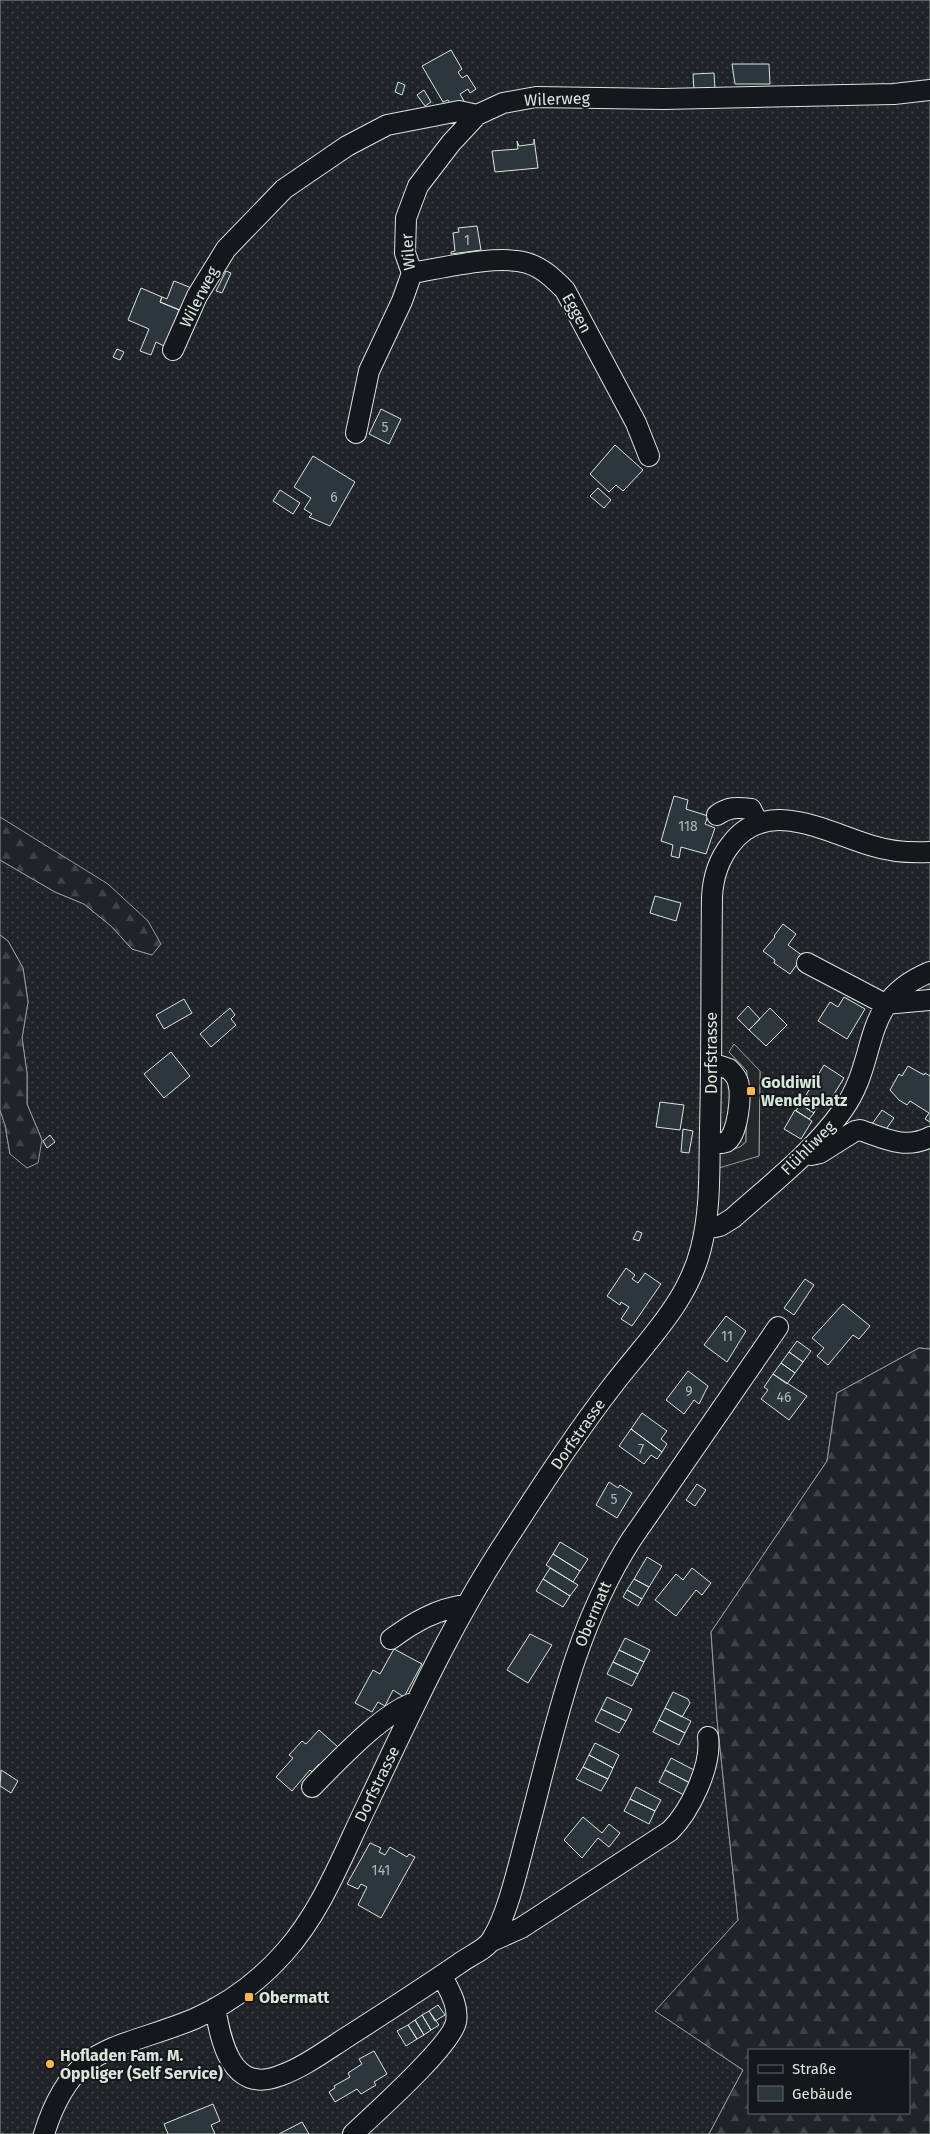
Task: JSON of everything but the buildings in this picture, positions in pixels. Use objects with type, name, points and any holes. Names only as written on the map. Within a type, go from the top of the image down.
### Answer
[{"type":"street","name":"Wilerweg","points":[[173,350],[211,270],[226,249],[284,189],[347,146],[387,125],[459,111],[477,115],[502,103],[536,96],[663,99],[894,94],[930,90]]},
{"type":"street","name":"Wiler","points":[[356,433],[369,371],[402,301],[412,273],[405,253],[406,218],[418,186],[451,143],[477,115]]},
{"type":"street","name":"Eggen","points":[[412,273],[491,260],[526,263],[550,274],[565,290],[636,423],[649,456]]},
{"type":"street","points":[[717,815],[725,809],[735,807],[751,809],[758,823]]},
{"type":"street","name":"Dorfstrasse","points":[[44,2134],[56,2103],[73,2075],[105,2050],[197,2018],[215,2008],[265,1972],[294,1941],[326,1889],[416,1702],[465,1606],[505,1540],[581,1429],[677,1303],[696,1267],[705,1229],[710,1177],[713,883],[720,862],[728,847],[739,834],[758,823],[778,820],[803,822],[873,846],[895,851],[930,852]]},
{"type":"street","points":[[807,963],[885,1004],[930,1000]]},
{"type":"street","name":"Flühliweg","points":[[705,1229],[720,1226],[733,1218],[817,1143],[850,1099],[885,1004],[905,984],[930,972]]},
{"type":"street","points":[[710,1143],[720,1144],[727,1141],[732,1135],[738,1113],[739,1084],[729,1069],[711,1063]]},
{"type":"street","points":[[805,1154],[813,1156],[820,1153],[855,1130],[860,1130],[886,1140],[910,1144],[930,1137]]},
{"type":"street","name":"Obermatt","points":[[492,1941],[513,1885],[573,1661],[596,1605],[616,1564],[778,1327]]},
{"type":"street","points":[[391,1639],[406,1627],[445,1608],[465,1606]]},
{"type":"street","points":[[312,1787],[383,1722],[404,1706],[416,1702]]},
{"type":"street","points":[[215,2008],[222,2043],[231,2062],[240,2071],[251,2077],[274,2078],[324,2052],[442,1976],[492,1941],[520,1928],[670,1832],[682,1817],[708,1762],[708,1737]]},
{"type":"street","points":[[353,2134],[434,2054],[453,2031],[456,2022],[455,2003],[442,1976]]},
{"type":"green space","points":[[0,0],[930,0],[930,1349],[919,1348],[837,1393],[827,1461],[711,1632],[717,1719],[738,1920],[656,2011],[743,2070],[709,2134],[0,2134],[0,1110],[5,1125],[10,1154],[42,1140],[27,1104],[27,1073],[22,1038],[28,1002],[23,968],[8,941],[0,935],[0,860],[55,892],[84,904],[111,926],[132,949],[152,955],[0,817]],"holes":[[[729,1052],[760,1071],[759,1156],[719,1154],[740,1147],[746,1142],[747,1071]]]},
{"type":"green space","points":[[0,817],[108,884],[148,921],[161,944],[152,955],[132,949],[111,926],[84,904],[55,892],[0,860]]},
{"type":"green space","points":[[0,935],[8,941],[23,968],[28,1002],[22,1038],[27,1073],[27,1104],[42,1140],[38,1163],[27,1168],[10,1154],[5,1125],[0,1110]]},
{"type":"green space","points":[[919,1348],[930,1349],[930,2134],[709,2134],[743,2070],[655,2011],[738,1920],[717,1719],[711,1632],[827,1461],[837,1393]]},
{"type":"shaded area","points":[[734,1044],[760,1071],[759,1156],[719,1168],[719,1154],[740,1147],[746,1142],[747,1071],[729,1052]]},
{"type":"place","name":"Goldiwil Wendeplatz","points":[[751,1091]]},
{"type":"place","name":"Obermatt","points":[[249,1997]]},
{"type":"place","name":"Hofladen Fam. M. Oppliger (Self Service)","points":[[50,2064]]}]
